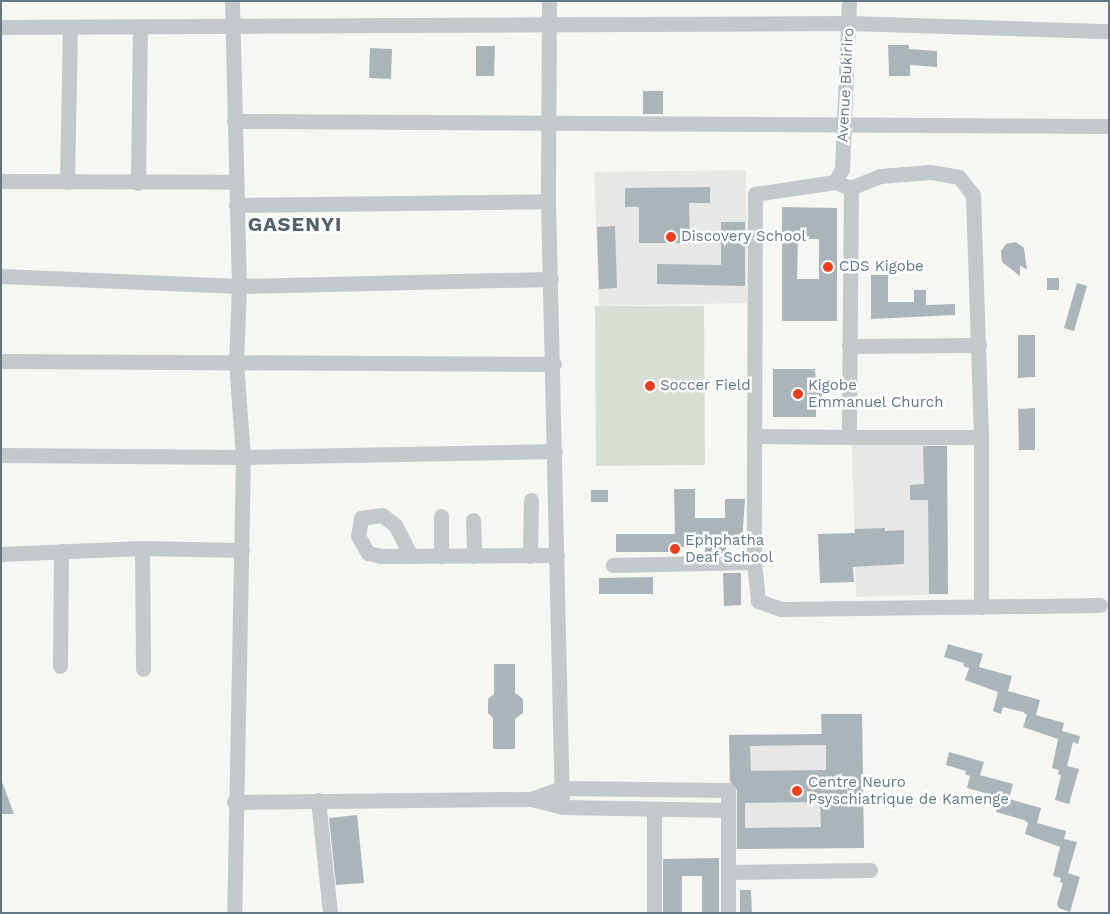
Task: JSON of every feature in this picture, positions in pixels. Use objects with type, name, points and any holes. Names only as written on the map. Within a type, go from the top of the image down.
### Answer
[{"type":"street","points":[[232,1],[239,286],[236,363],[243,457],[234,802],[234,913]]},
{"type":"street","points":[[549,1],[550,124],[548,201],[554,364],[562,807]]},
{"type":"street","name":"Avenue Bukiriro","points":[[838,176],[844,126],[849,1]]},
{"type":"street","points":[[1,27],[849,23],[1109,31]]},
{"type":"street","points":[[138,183],[140,27]]},
{"type":"street","points":[[67,182],[70,28]]},
{"type":"street","points":[[234,121],[844,126],[1109,126]]},
{"type":"street","points":[[851,188],[880,176],[930,172],[959,177],[973,195],[981,436],[981,607]]},
{"type":"street","points":[[849,436],[851,188],[838,176],[755,194],[754,562],[758,601],[781,609],[1100,605]]},
{"type":"street","points":[[1,181],[236,182]]},
{"type":"street","points":[[236,204],[548,201]]},
{"type":"street","points":[[1,276],[239,286],[551,280]]},
{"type":"street","points":[[849,346],[979,345]]},
{"type":"street","points":[[1,361],[554,364]]},
{"type":"street","points":[[754,436],[981,436]]},
{"type":"street","points":[[1,455],[243,457],[556,451]]},
{"type":"street","points":[[530,556],[531,500]]},
{"type":"street","points":[[441,516],[441,556]]},
{"type":"street","points":[[473,520],[474,556]]},
{"type":"street","points":[[1,554],[142,548],[242,550]]},
{"type":"street","points":[[142,548],[143,669]]},
{"type":"street","points":[[60,666],[61,551]]},
{"type":"street","points":[[411,556],[557,555]]},
{"type":"street","points":[[613,565],[754,562]]},
{"type":"street","points":[[532,798],[561,788],[728,790],[728,913]]},
{"type":"street","points":[[234,802],[532,798],[562,807],[654,811],[728,810]]},
{"type":"street","points":[[318,800],[330,913]]},
{"type":"street","points":[[654,811],[654,913]]},
{"type":"street","points":[[728,872],[870,870]]},
{"type":"shaded area","name":"Discovery School","points":[[746,170],[747,303],[599,306],[594,172]]},
{"type":"shaded area","name":"Soccer Field","points":[[595,306],[704,306],[705,465],[596,466]]},
{"type":"shaded area","points":[[947,442],[948,594],[856,597],[852,444]]},
{"type":"shaded area","name":"Centre Neuro Psyschiatrique de Kamenge","points":[[821,714],[862,714],[864,848],[731,849],[729,735],[821,734]]},
{"type":"building","points":[[888,45],[909,45],[909,49],[937,51],[937,67],[910,65],[910,76],[889,76]]},
{"type":"building","points":[[476,46],[495,46],[494,76],[476,76]]},
{"type":"building","points":[[370,48],[392,49],[391,79],[369,78]]},
{"type":"building","points":[[643,91],[663,91],[663,114],[643,114]]},
{"type":"building","points":[[710,187],[710,203],[689,203],[690,243],[639,243],[639,207],[625,207],[625,188]]},
{"type":"building","name":"CDS Kigobe","points":[[782,207],[837,208],[837,321],[782,321]],"holes":[[[798,239],[819,239],[819,279],[797,279]]]},
{"type":"building","points":[[721,222],[745,222],[745,286],[657,284],[657,264],[721,265]]},
{"type":"building","points":[[615,226],[617,288],[599,289],[597,227]]},
{"type":"building","points":[[1016,242],[1024,248],[1027,270],[1020,265],[1020,276],[1002,262],[1001,251],[1006,244]]},
{"type":"building","points":[[871,275],[888,275],[888,302],[914,302],[914,290],[926,290],[926,305],[955,304],[955,315],[871,319]]},
{"type":"building","points":[[1047,278],[1059,278],[1059,290],[1047,290]]},
{"type":"building","points":[[1077,283],[1087,286],[1074,331],[1064,328]]},
{"type":"building","points":[[1018,335],[1035,335],[1035,377],[1018,378]]},
{"type":"building","name":"Kigobe Emmanuel Church","points":[[773,369],[815,369],[816,385],[822,385],[822,402],[816,402],[816,417],[773,417]]},
{"type":"building","points":[[1035,408],[1035,450],[1019,450],[1018,409]]},
{"type":"building","points":[[923,446],[947,446],[948,594],[929,594],[928,500],[910,500],[910,485],[924,484]]},
{"type":"building","points":[[674,489],[695,489],[695,518],[725,518],[725,499],[745,499],[742,543],[726,543],[726,553],[705,554],[705,547],[672,547],[672,552],[616,552],[616,534],[675,534]]},
{"type":"building","points":[[591,490],[608,490],[608,502],[591,502]]},
{"type":"building","points":[[885,528],[885,531],[904,530],[904,564],[853,567],[854,582],[820,583],[818,534],[855,533],[855,529]]},
{"type":"building","points":[[723,573],[741,573],[741,605],[724,606]]},
{"type":"building","points":[[653,577],[653,594],[599,594],[599,578]]},
{"type":"building","points":[[948,644],[983,654],[979,667],[1012,676],[1008,691],[1040,700],[1036,715],[1064,723],[1062,731],[1080,736],[1078,744],[1073,742],[1067,766],[1079,769],[1069,804],[1055,800],[1061,775],[1058,774],[1059,770],[1052,768],[1058,739],[1023,727],[1027,715],[1023,712],[1003,707],[1001,714],[993,711],[998,692],[965,680],[969,668],[963,666],[964,663],[944,657]]},
{"type":"building","points":[[494,664],[515,664],[515,693],[523,699],[523,713],[515,719],[515,749],[493,749],[493,718],[488,713],[488,699],[494,694]]},
{"type":"building","name":"Centre Neuro Psyschiatrique de Kamenge","points":[[821,714],[862,714],[864,848],[737,849],[737,790],[730,781],[729,735],[822,734]],"holes":[[[826,745],[826,770],[751,771],[750,746]],[[820,802],[821,827],[745,828],[745,803]]]},
{"type":"building","points":[[949,752],[984,762],[980,775],[1013,784],[1009,799],[1041,808],[1037,823],[1066,831],[1064,839],[1077,842],[1068,873],[1080,877],[1070,912],[1059,908],[1057,904],[1063,883],[1060,882],[1061,878],[1053,876],[1060,847],[1025,834],[1028,823],[1024,820],[996,812],[1000,799],[996,796],[967,788],[970,776],[965,774],[966,771],[946,765]]},
{"type":"building","points":[[2,782],[14,814],[1,814]]},
{"type":"building","points":[[357,815],[364,883],[336,885],[329,818]]},
{"type":"building","points":[[719,858],[719,913],[702,913],[702,876],[682,876],[682,913],[663,913],[663,859]]},
{"type":"building","points":[[740,890],[751,890],[752,913],[740,913]]},
{"type":"place","name":"Discovery School","points":[[671,237]]},
{"type":"place","name":"CDS Kigobe","points":[[828,267]]},
{"type":"place","name":"Soccer Field","points":[[650,386]]},
{"type":"place","name":"Kigobe Emmanuel Church","points":[[798,394]]},
{"type":"place","name":"Ephphatha Deaf School","points":[[675,549]]},
{"type":"place","name":"Centre Neuro Psyschiatrique de Kamenge","points":[[797,791]]},
{"type":"district","name":"GASENYI","points":[[295,224]]}]
